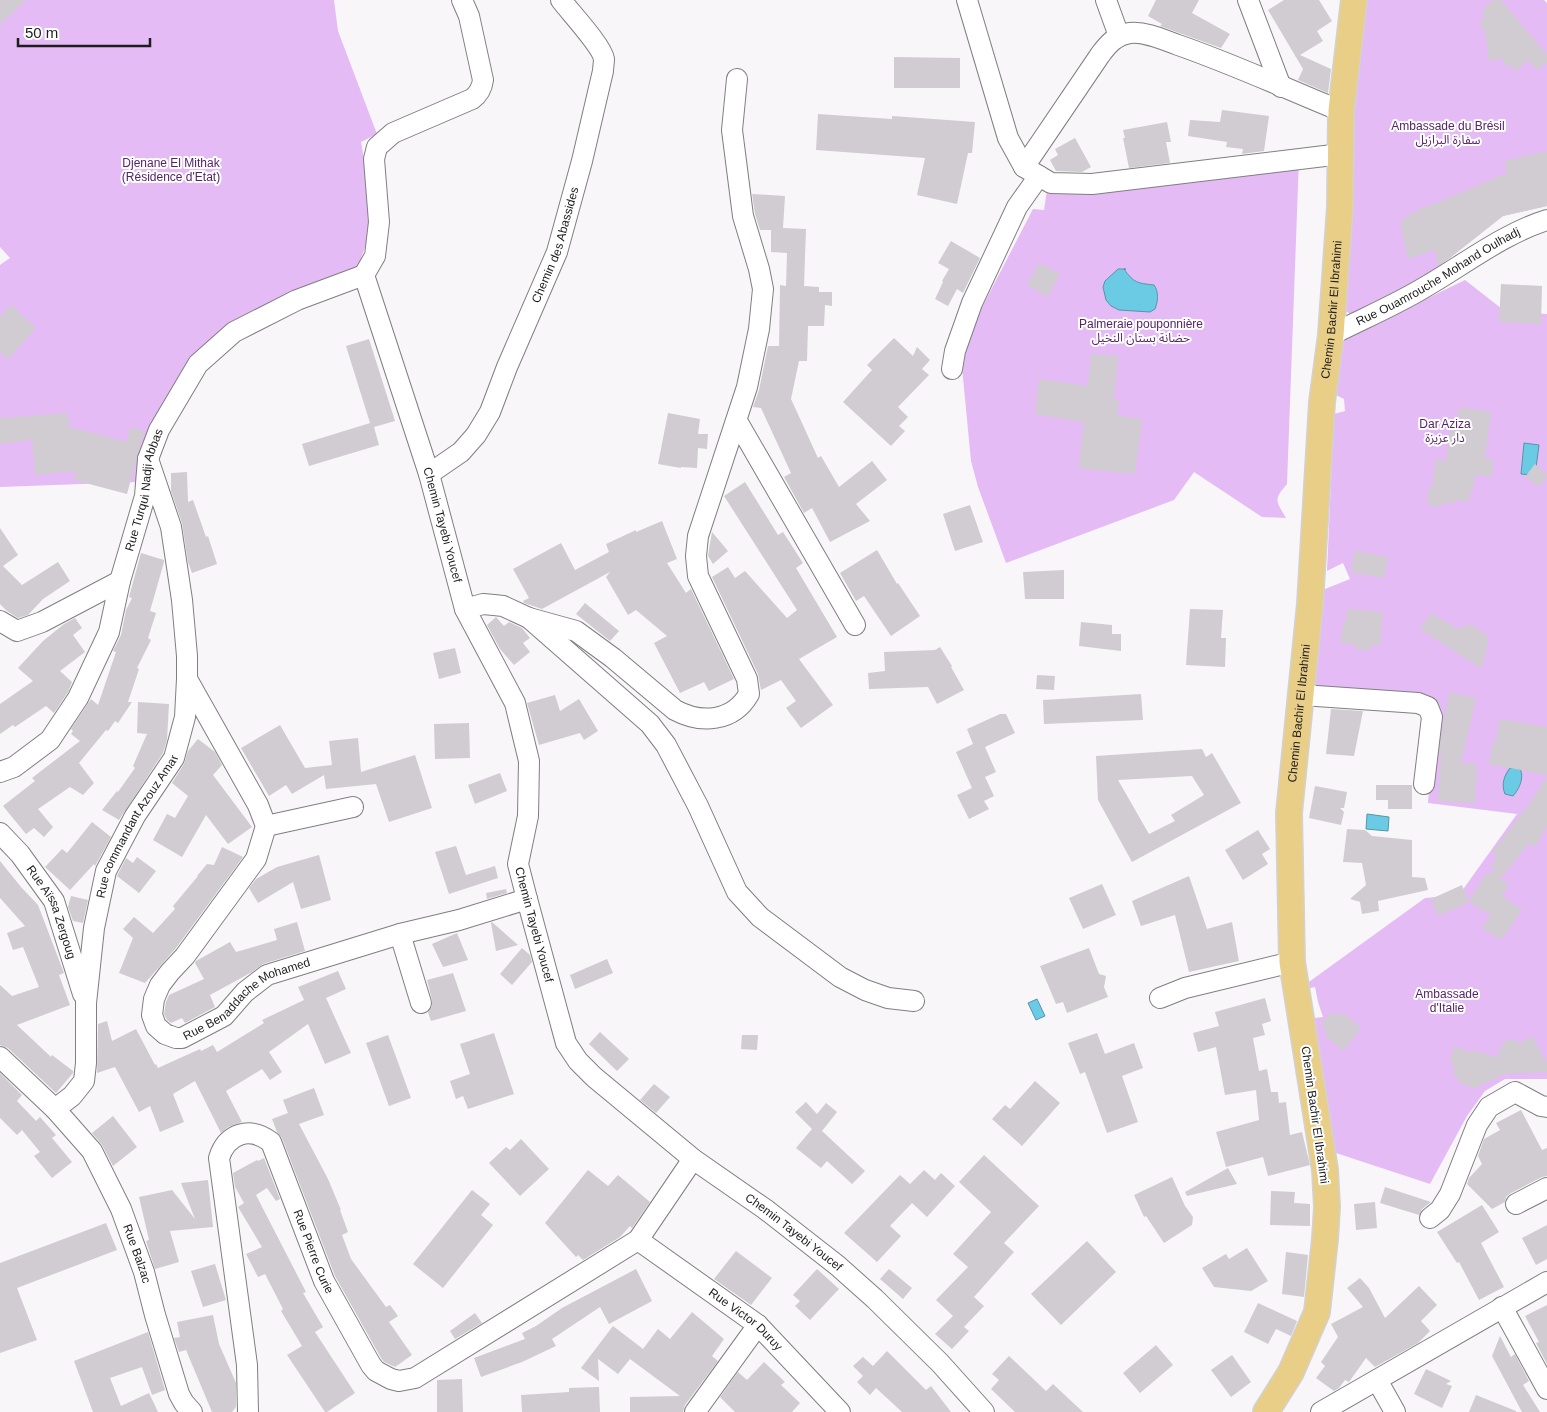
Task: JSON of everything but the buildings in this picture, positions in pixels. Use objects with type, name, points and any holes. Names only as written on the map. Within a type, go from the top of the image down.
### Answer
[{"type":"main road","name":"Chemin Bachir El Ibrahimi","points":[[1266,1412],[1292,1372],[1317,1312],[1327,1207],[1325,1170],[1292,962],[1289,808],[1310,604],[1322,402],[1331,335],[1340,207],[1341,111],[1354,0]]},
{"type":"street","points":[[364,275],[375,256],[379,222],[374,159],[377,147],[393,133],[472,99],[482,86],[483,80],[469,16],[462,0]]},
{"type":"street","name":"Chemin des Abassides","points":[[429,474],[460,452],[476,435],[490,412],[507,367],[560,243],[582,161],[603,71],[604,59],[592,39],[561,0]]},
{"type":"street","points":[[967,0],[1008,138],[1032,172],[1050,183],[1092,184],[1341,154]]},
{"type":"street","points":[[1106,0],[1119,36]]},
{"type":"street","points":[[1248,0],[1281,87]]},
{"type":"street","points":[[952,369],[955,351],[972,303],[1032,172],[1100,54],[1119,36],[1138,33],[1166,40],[1205,54],[1341,111]]},
{"type":"street","points":[[466,609],[483,604],[503,606],[529,618],[576,631],[675,710],[686,716],[710,719],[724,716],[739,708],[749,694],[747,679],[698,576],[696,556],[698,536],[748,387],[757,339],[763,289],[759,269],[742,216],[732,130],[737,79]]},
{"type":"street","name":"Rue Ouamrouche Mohand Oulhadj","points":[[1331,335],[1418,291],[1512,235],[1531,225],[1547,220]]},
{"type":"street","name":"Rue Turqui Nadji Abbas","points":[[0,772],[14,767],[50,740],[78,698],[109,632],[120,581],[145,496],[148,460],[159,430],[198,364],[234,332],[297,300],[364,275]]},
{"type":"street","name":"Chemin Tayebi Youcef","points":[[364,275],[429,474],[466,609],[515,703],[529,761],[528,816],[518,864],[566,1043],[578,1061],[594,1077],[693,1159],[765,1209],[838,1266],[940,1363],[984,1412]]},
{"type":"street","points":[[737,421],[855,625]]},
{"type":"street","name":"Rue commandant Azouz Amar","points":[[55,1109],[72,1096],[84,1081],[86,1063],[86,1003],[94,928],[106,871],[135,816],[174,758],[185,718],[187,656],[182,600],[170,527],[148,460]]},
{"type":"street","points":[[0,622],[18,631],[42,622],[120,581]]},
{"type":"street","points":[[529,618],[650,724],[661,738],[698,806],[737,892],[760,917],[840,977],[865,990],[888,998],[914,1001]]},
{"type":"street","points":[[187,680],[258,805],[266,826],[353,808]]},
{"type":"street","points":[[1302,695],[1418,703],[1428,707],[1432,717],[1424,784]]},
{"type":"street","name":"Rue Benaddache Mohamed","points":[[266,826],[256,859],[185,956],[160,985],[154,1000],[152,1015],[156,1026],[164,1034],[182,1038],[224,1016],[245,992],[267,975],[400,934],[459,920],[527,899]]},
{"type":"street","name":"Rue Aïssa Zergoug","points":[[0,833],[20,854],[54,901],[86,1003]]},
{"type":"street","points":[[400,934],[421,1003]]},
{"type":"street","points":[[1160,998],[1185,988],[1292,962]]},
{"type":"street","points":[[0,1057],[55,1109]]},
{"type":"street","points":[[1430,1218],[1440,1210],[1450,1194],[1477,1124],[1489,1107],[1515,1092],[1541,1106],[1547,1106]]},
{"type":"street","name":"Rue Balzac","points":[[55,1109],[92,1151],[121,1209],[144,1272],[179,1394],[192,1412]]},
{"type":"street","name":"Rue Pierre Curie","points":[[248,1412],[247,1365],[219,1158],[225,1145],[237,1136],[258,1134],[271,1142],[324,1281],[370,1365],[383,1376],[390,1379],[399,1381],[415,1378],[638,1240]]},
{"type":"street","points":[[638,1240],[693,1159]]},
{"type":"street","points":[[1516,1204],[1547,1188]]},
{"type":"street","name":"Rue Victor Duruy","points":[[638,1240],[758,1325],[840,1412]]},
{"type":"street","points":[[1321,1412],[1547,1282]]},
{"type":"street","points":[[1502,1307],[1547,1389]]},
{"type":"street","points":[[694,1412],[758,1325]]},
{"type":"street","points":[[1378,1380],[1395,1412]]},
{"type":"green space","name":"Djenane El Mithak (Résidence d'Etat)","points":[[0,0],[334,0],[338,31],[377,134],[361,142],[371,201],[369,236],[358,267],[220,334],[169,395],[142,444],[137,482],[0,487],[0,265],[10,258],[0,247]]},
{"type":"green space","name":"Ambassade du Brésil سفارة البرازيل","points":[[1364,0],[1544,0],[1547,3],[1547,206],[1503,216],[1415,283],[1355,318],[1341,307],[1350,132]]},
{"type":"green space","name":"Palmeraie pouponnière حضانة بستان النخيل","points":[[1299,159],[1287,484],[1277,501],[1286,518],[1262,517],[1194,472],[1174,500],[1006,563],[978,487],[971,461],[961,357],[978,315],[1033,209],[1044,210],[1047,190]]},
{"type":"green space","points":[[1465,280],[1506,312],[1547,314],[1547,1079],[1505,1079],[1485,1091],[1467,1116],[1430,1184],[1333,1152],[1314,1018],[1323,1017],[1315,987],[1306,989],[1306,984],[1425,898],[1459,895],[1517,814],[1428,803],[1436,699],[1309,688],[1320,591],[1350,579],[1343,563],[1327,571],[1334,414],[1345,411],[1344,399],[1334,394],[1336,343]]},
{"type":"water","points":[[1118,269],[1124,269],[1136,282],[1154,285],[1158,297],[1155,309],[1150,312],[1119,310],[1111,306],[1106,300],[1103,287],[1105,281]]},
{"type":"water","points":[[1524,443],[1539,445],[1535,475],[1521,474]]},
{"type":"water","points":[[1519,767],[1522,778],[1518,789],[1513,796],[1505,794],[1503,783],[1506,774],[1510,768]]},
{"type":"water","points":[[1367,814],[1389,817],[1388,831],[1366,829]]},
{"type":"water","points":[[1037,999],[1045,1016],[1036,1020],[1028,1003]]},
{"type":"park label","name":"Dar Aziza دار عزيزة","points":[[1445,431]]},
{"type":"park label","name":"Ambassade d'Italie","points":[[1447,1001]]}]
